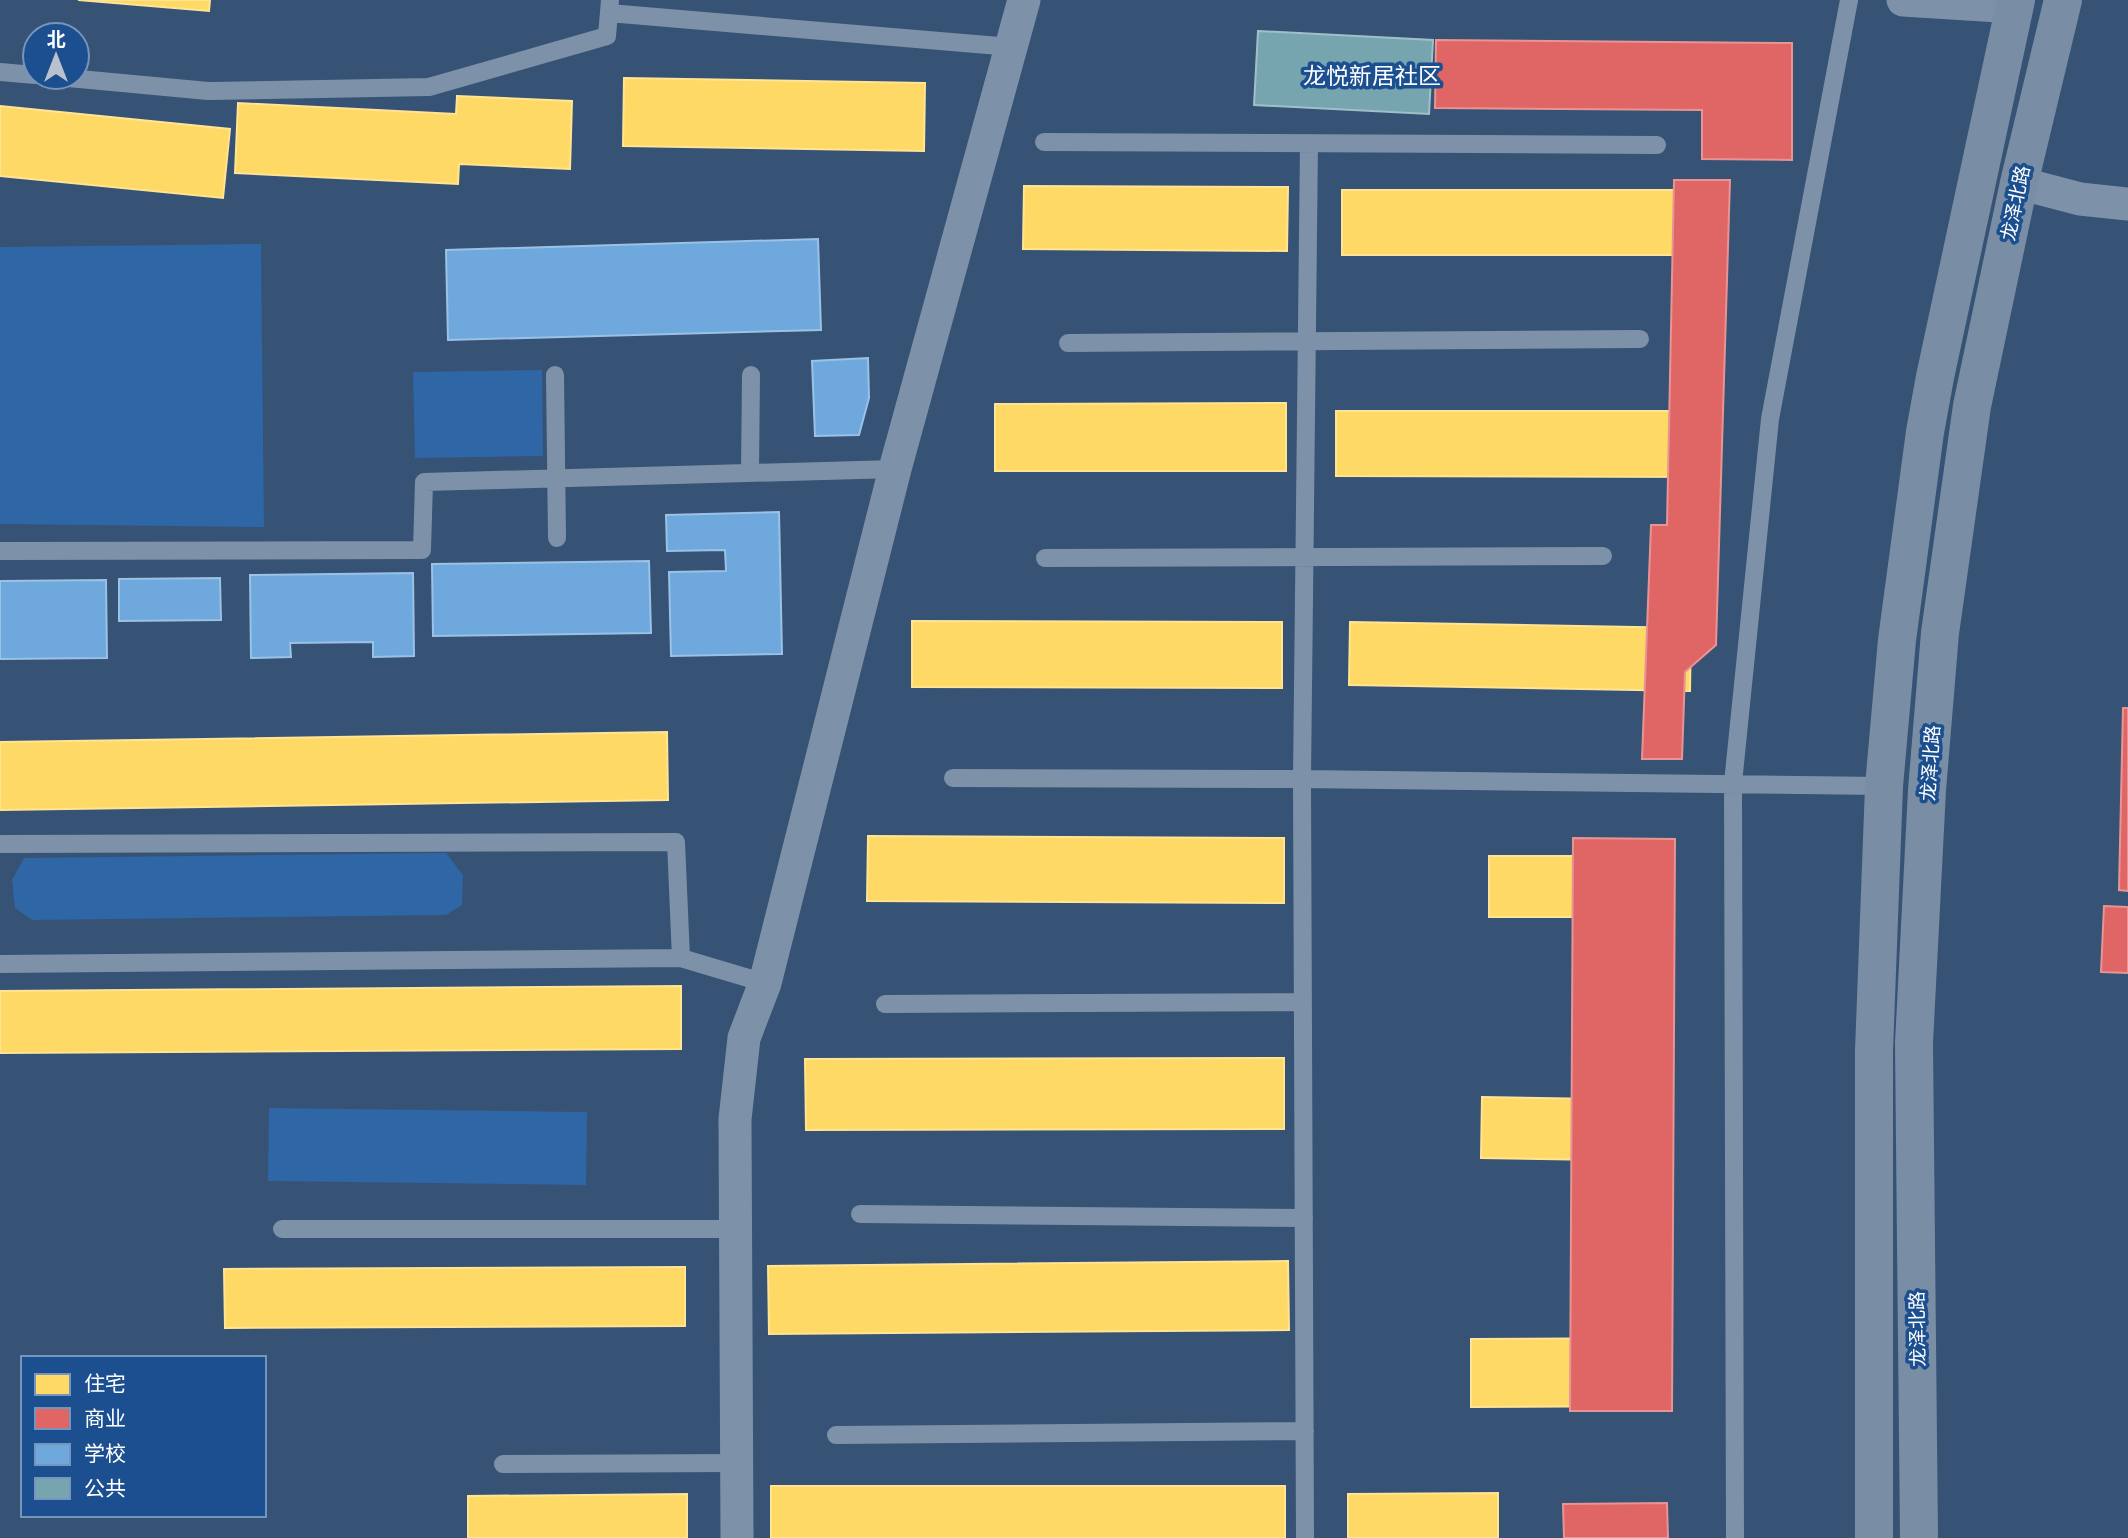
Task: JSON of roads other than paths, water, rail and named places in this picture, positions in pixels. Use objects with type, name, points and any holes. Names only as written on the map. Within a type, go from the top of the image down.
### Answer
[{"type":"main road","name":"龙泽北路","points":[[1919,1538],[1914,1044],[1927,790],[1940,633],[1972,406],[2019,183],[2063,0]]},
{"type":"main road","points":[[1874,1538],[1874,1051],[1884,786],[1897,640],[1935,377],[2016,4]]},
{"type":"street","points":[[737,1538],[735,1119],[744,1038],[765,983],[895,469],[1024,0]]},
{"type":"street","points":[[1903,0],[2016,4]]},
{"type":"street","points":[[2019,183],[2080,199],[2128,204]]},
{"type":"lane","points":[[1735,1538],[1733,783],[1770,419],[1849,0]]},
{"type":"lane","points":[[91,80],[208,90],[429,87],[607,36],[609,7],[1011,47]]},
{"type":"lane","points":[[0,72],[21,74]]},
{"type":"lane","points":[[1044,142],[1657,145]]},
{"type":"lane","points":[[1305,1538],[1301,779],[1309,143]]},
{"type":"lane","points":[[1068,343],[1640,339]]},
{"type":"lane","points":[[555,375],[557,538]]},
{"type":"lane","points":[[750,472],[751,375]]},
{"type":"lane","points":[[0,551],[422,550],[424,482],[895,469]]},
{"type":"lane","points":[[1045,558],[1603,556]]},
{"type":"lane","points":[[953,778],[1884,786]]},
{"type":"lane","points":[[0,844],[676,842],[681,958]]},
{"type":"lane","points":[[0,964],[681,958],[765,983]]},
{"type":"lane","points":[[885,1004],[1303,1002]]},
{"type":"lane","points":[[860,1214],[1304,1218]]},
{"type":"lane","points":[[282,1229],[736,1229]]},
{"type":"lane","points":[[836,1435],[1304,1431]]},
{"type":"lane","points":[[503,1464],[737,1463]]},
{"type":"district","name":"龙悦新居社区","points":[[1372,76]]}]
